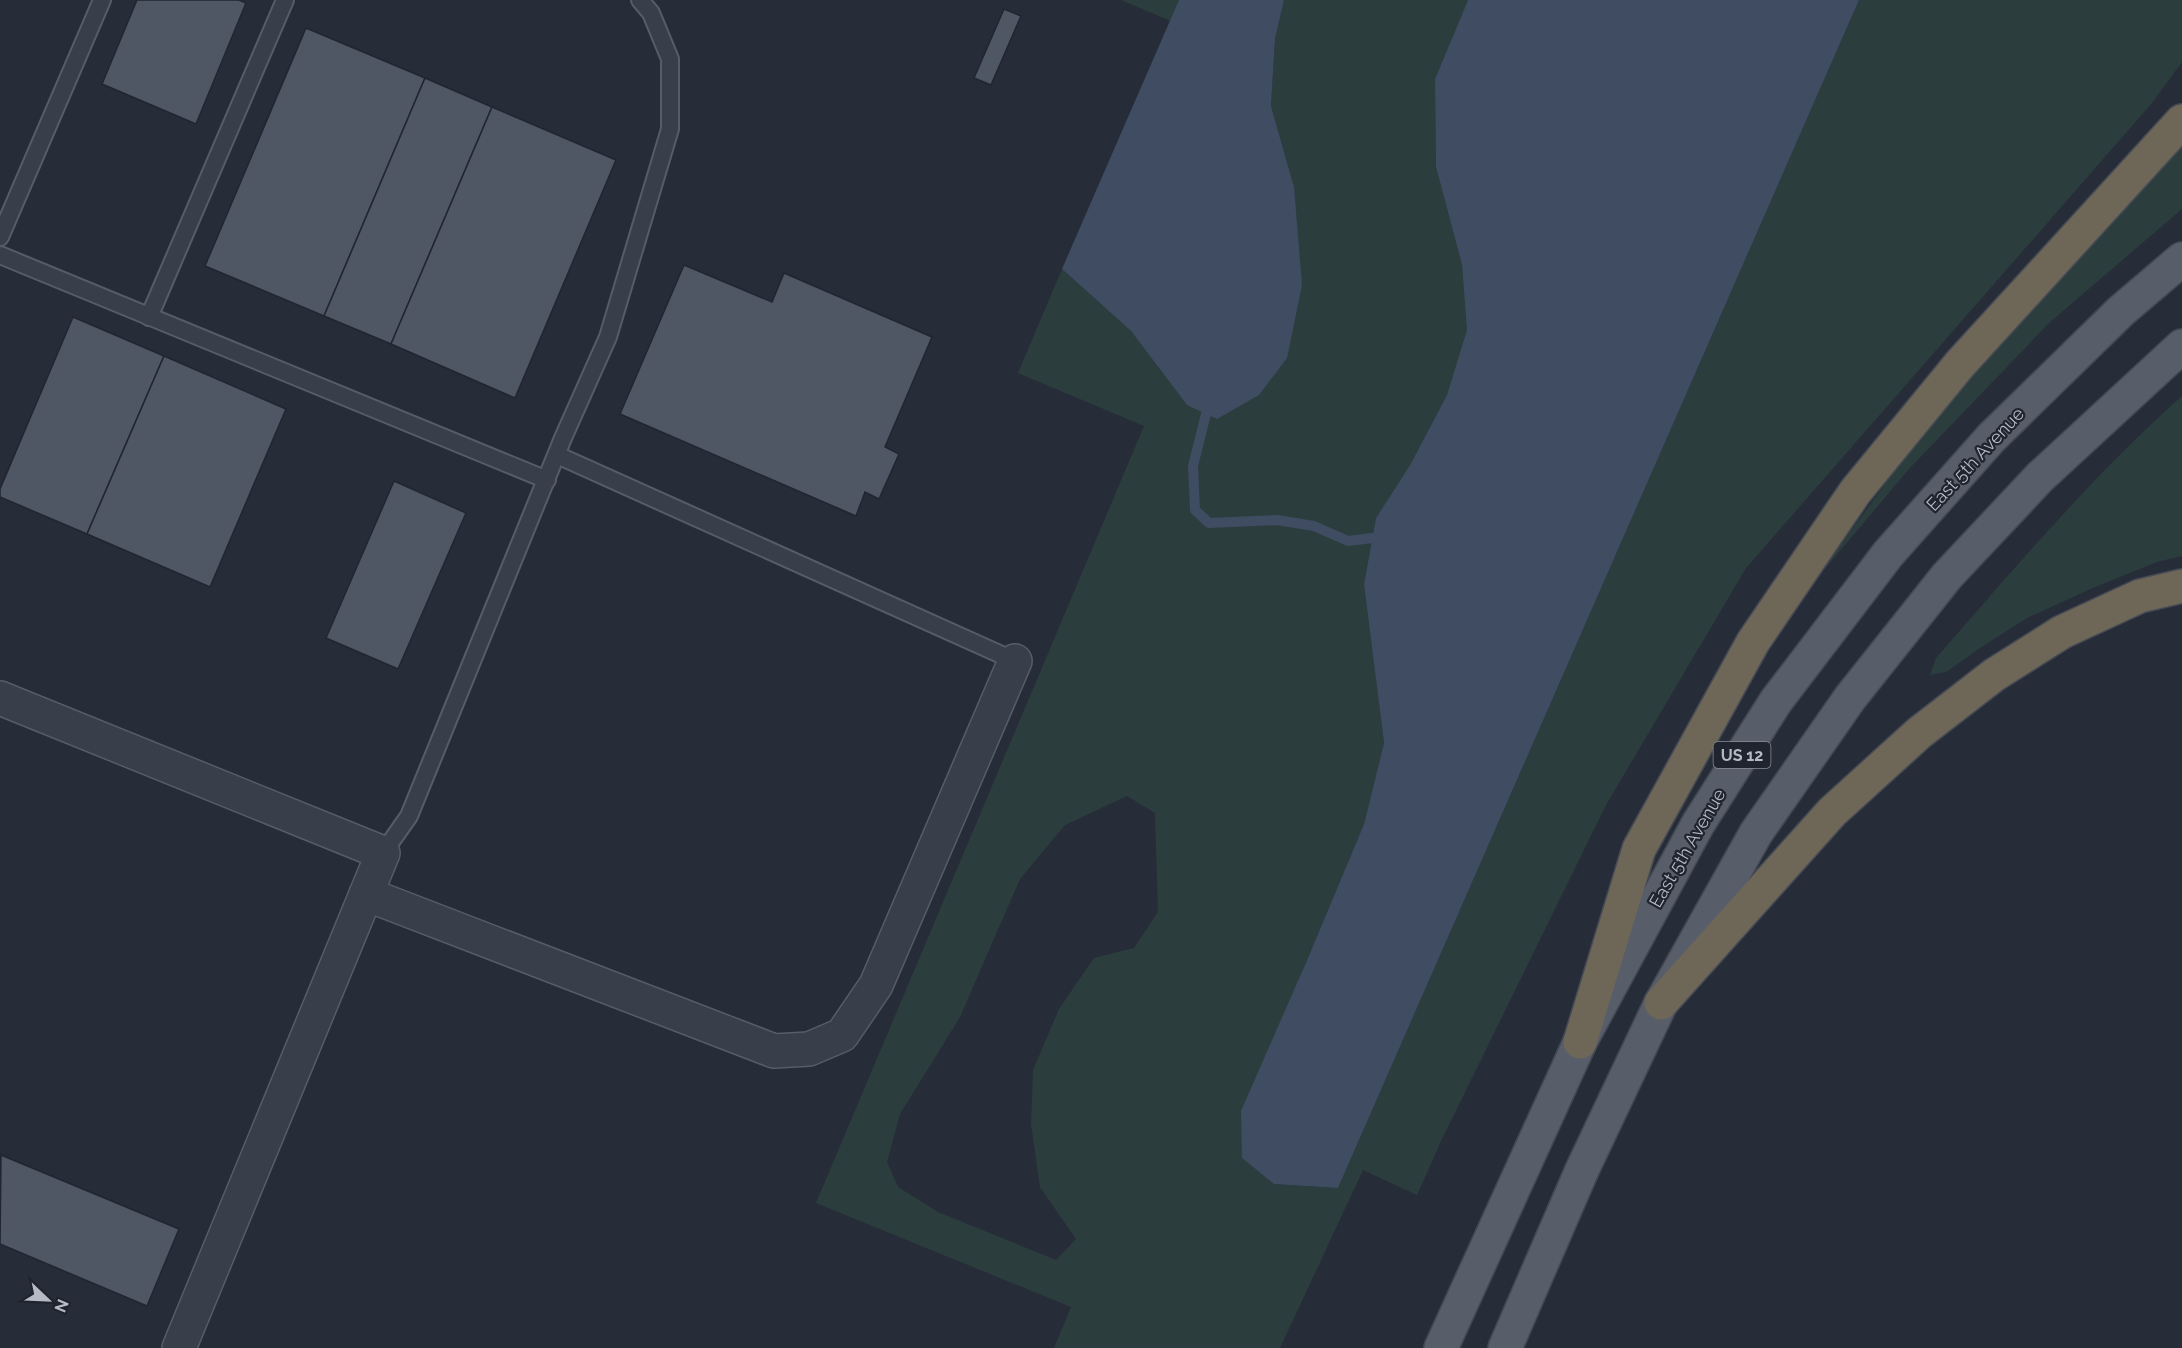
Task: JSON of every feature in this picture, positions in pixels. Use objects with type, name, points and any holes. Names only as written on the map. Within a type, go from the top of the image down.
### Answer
[{"type":"highway","points":[[1580,1042],[1639,849],[1752,642],[1856,492],[1960,364],[2182,121]]},
{"type":"highway","points":[[1661,1003],[1832,812],[1919,733],[1994,675],[2062,632],[2140,596],[2182,586]]},
{"type":"main road","name":"East 5th Avenue","points":[[1441,1348],[1471,1277],[1580,1042],[1698,824],[1776,701],[1888,554],[1991,438],[2121,311],[2182,259]]},
{"type":"main road","name":"US 12","points":[[1505,1348],[1582,1170],[1661,1003],[1756,833],[1850,698],[1947,576],[2032,485],[2182,346]]},
{"type":"street","points":[[366,894],[774,1051],[808,1049],[842,1035],[876,985],[1016,661]]},
{"type":"street","points":[[0,698],[382,854],[179,1348]]},
{"type":"lane","points":[[0,237],[102,0]]},
{"type":"lane","points":[[149,317],[285,0]]},
{"type":"lane","points":[[382,854],[409,816],[557,455],[608,337],[670,129],[670,59],[651,13],[640,0]]},
{"type":"lane","points":[[0,255],[547,480]]},
{"type":"lane","points":[[557,455],[1016,661]]},
{"type":"shaded area","points":[[1121,0],[1179,0],[1171,21]]},
{"type":"shaded area","points":[[1284,0],[1468,0],[1435,79],[1436,167],[1462,265],[1468,330],[1447,395],[1410,465],[1376,518],[1364,584],[1384,743],[1364,824],[1305,965],[1242,1158],[1274,1184],[1338,1188],[1859,0],[2182,0],[2182,62],[2152,103],[1746,568],[1606,805],[1442,1139],[1417,1195],[1363,1170],[1280,1348],[1054,1348],[1071,1307],[816,1203],[1144,426],[1018,373],[1062,269],[1131,331],[1187,405],[1294,187],[1271,106],[1275,39]],"holes":[[[1127,796],[1155,813],[1158,912],[1134,948],[1094,958],[1059,1009],[1033,1070],[1031,1124],[1040,1187],[1076,1239],[1056,1260],[938,1212],[898,1187],[887,1162],[900,1114],[960,1017],[1020,879],[1065,825]]]},
{"type":"shaded area","points":[[2182,144],[2182,209],[2049,323],[1909,469],[1812,584],[1926,428]]},
{"type":"shaded area","points":[[2182,396],[2182,556],[2157,562],[2027,618],[1946,672],[1930,675],[1936,658],[2055,523],[2117,458]]},
{"type":"water","points":[[1179,0],[1284,0],[1275,39],[1271,106],[1294,187],[1302,285],[1287,358],[1259,395],[1217,419],[1187,405],[1131,331],[1062,269]]},
{"type":"water","points":[[1468,0],[1859,0],[1338,1188],[1274,1184],[1242,1158],[1241,1111],[1364,824],[1384,743],[1364,584],[1376,518],[1410,465],[1447,395],[1467,330],[1462,265],[1436,167],[1435,79]]},
{"type":"building","points":[[137,0],[239,0],[246,3],[196,124],[102,84]]},
{"type":"building","points":[[1004,9],[1021,16],[991,85],[974,78]]},
{"type":"building","points":[[306,28],[425,78],[324,316],[205,266]]},
{"type":"building","points":[[425,78],[492,107],[391,344],[324,316]]},
{"type":"building","points":[[492,107],[616,160],[515,398],[391,344]]},
{"type":"building","points":[[684,265],[772,302],[784,273],[932,337],[885,447],[899,454],[879,499],[865,492],[856,516],[620,414]]},
{"type":"building","points":[[73,317],[164,356],[87,534],[0,497],[0,489]]},
{"type":"building","points":[[164,356],[286,409],[210,587],[87,534]]},
{"type":"building","points":[[394,481],[466,513],[398,669],[326,638]]},
{"type":"building","points":[[1,1155],[179,1229],[147,1306],[0,1244]]},
{"type":"waterway","points":[[1206,414],[1193,466],[1195,510],[1209,523],[1277,520],[1314,526],[1348,541],[1372,538]]}]
